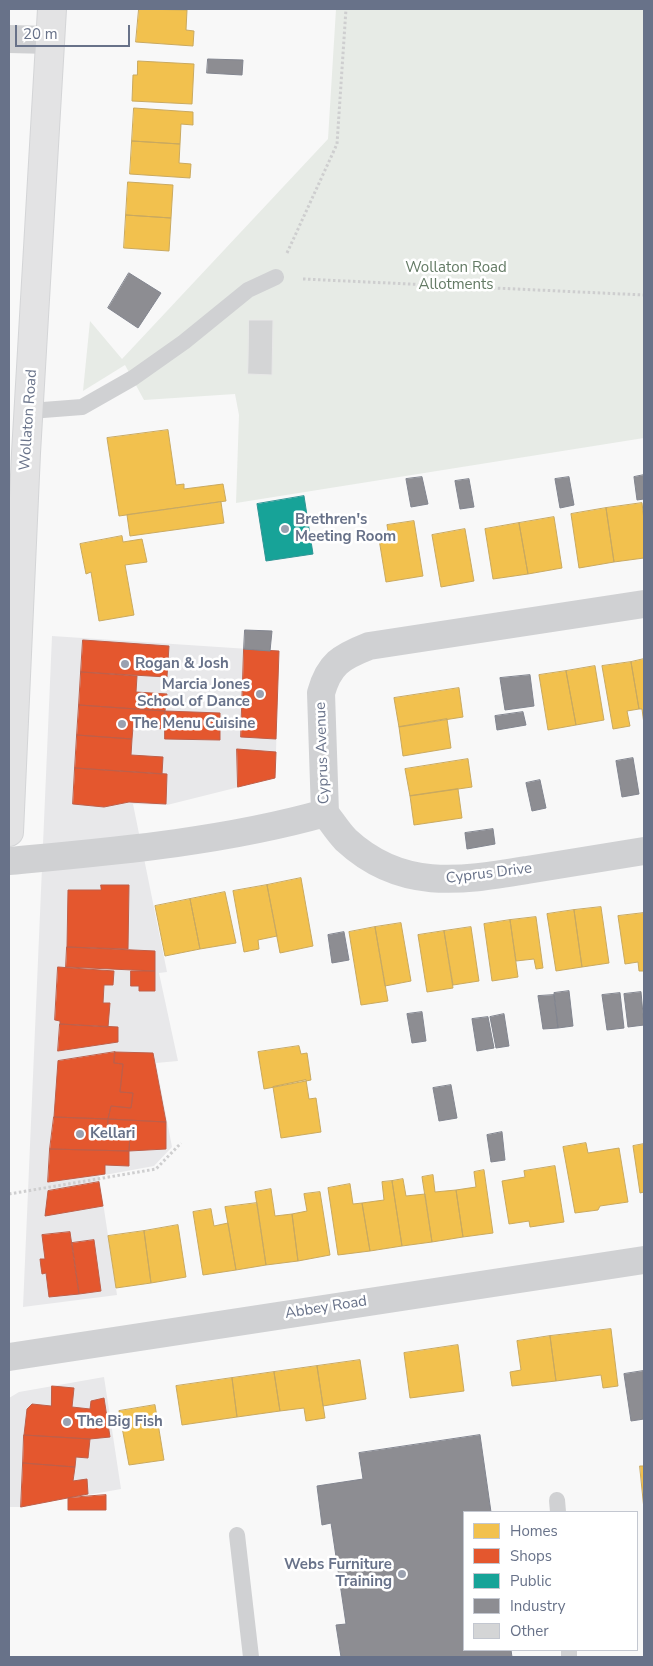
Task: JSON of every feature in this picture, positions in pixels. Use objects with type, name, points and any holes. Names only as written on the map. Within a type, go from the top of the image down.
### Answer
[{"type":"main road","name":"Wollaton Road","points":[[9,832],[17,453],[30,411],[52,9]]},
{"type":"street","points":[[9,39],[50,40]]},
{"type":"street","name":"Cyprus Avenue","points":[[9,860],[133,850],[245,832],[325,813],[321,693],[326,676],[336,663],[344,657],[369,646],[644,604]]},
{"type":"street","name":"Cyprus Drive","points":[[325,813],[346,840],[370,857],[410,875],[440,880],[470,879],[644,851]]},
{"type":"street","name":"Abbey Road","points":[[9,1357],[644,1260]]},
{"type":"lane","points":[[30,411],[82,407],[133,378],[184,342],[248,290],[276,277]]},
{"type":"lane","points":[[236,1535],[251,1657]]},
{"type":"path","points":[[346,9],[337,144],[276,277],[644,294]]},
{"type":"path","points":[[9,1194],[156,1169],[181,1142]]},
{"type":"shaded area","points":[[52,636],[279,651],[275,778],[167,805],[133,804],[167,972],[159,973],[178,1061],[156,1063],[172,1147],[154,1166],[99,1176],[117,1295],[23,1307]]},
{"type":"shaded area","points":[[104,1377],[121,1489],[21,1507],[9,1507],[9,1398],[19,1392]]},
{"type":"green space","name":"Wollaton Road Allotments","points":[[336,9],[644,9],[644,438],[236,503],[239,415],[235,394],[144,400],[125,365],[83,391],[90,321],[122,359],[328,139]]},
{"type":"building: Homes","points":[[139,9],[187,10],[186,30],[194,31],[193,46],[136,42]]},
{"type":"building: Homes","points":[[138,61],[194,64],[192,104],[132,101],[133,75],[137,75]]},
{"type":"building: Homes","points":[[134,108],[193,112],[193,125],[181,124],[180,144],[132,141]]},
{"type":"building: Homes","points":[[132,141],[180,144],[179,163],[191,164],[190,178],[130,174]]},
{"type":"building: Homes","points":[[128,182],[173,185],[171,218],[126,215]]},
{"type":"building: Homes","points":[[126,215],[171,218],[169,251],[124,248]]},
{"type":"building: Homes","points":[[168,430],[176,485],[184,484],[184,489],[223,484],[226,501],[119,516],[107,438]]},
{"type":"building: Homes","points":[[221,502],[224,523],[130,536],[127,515]]},
{"type":"building: Homes","points":[[642,503],[644,558],[614,562],[606,508]]},
{"type":"building: Homes","points":[[606,508],[614,562],[579,568],[571,514]]},
{"type":"building: Homes","points":[[554,517],[562,568],[528,574],[519,523]]},
{"type":"building: Homes","points":[[414,521],[423,576],[386,582],[378,533],[388,531],[387,525]]},
{"type":"building: Homes","points":[[519,523],[528,574],[493,579],[485,529]]},
{"type":"building: Homes","points":[[465,529],[474,581],[441,587],[432,535]]},
{"type":"building: Homes","points":[[122,536],[123,542],[142,539],[147,562],[125,565],[134,615],[99,621],[91,572],[86,574],[80,544]]},
{"type":"building: Homes","points":[[644,659],[644,724],[642,709],[639,709],[631,662]]},
{"type":"building: Homes","points":[[631,662],[639,709],[627,711],[630,726],[613,729],[602,666]]},
{"type":"building: Homes","points":[[595,666],[604,720],[576,725],[566,671]]},
{"type":"building: Homes","points":[[566,671],[576,725],[548,730],[539,675]]},
{"type":"building: Homes","points":[[459,688],[463,717],[399,727],[394,698]]},
{"type":"building: Homes","points":[[447,719],[451,748],[403,756],[399,727]]},
{"type":"building: Homes","points":[[468,759],[472,787],[410,796],[405,769]]},
{"type":"building: Homes","points":[[458,789],[462,818],[414,825],[410,796]]},
{"type":"building: Homes","points":[[301,878],[313,946],[280,953],[267,885]]},
{"type":"building: Homes","points":[[267,885],[277,936],[258,940],[259,949],[244,952],[233,891]]},
{"type":"building: Homes","points":[[225,892],[236,943],[200,949],[190,899]]},
{"type":"building: Homes","points":[[190,899],[200,949],[165,956],[155,906]]},
{"type":"building: Homes","points":[[601,907],[609,963],[582,967],[574,910]]},
{"type":"building: Homes","points":[[574,910],[582,967],[556,971],[547,914]]},
{"type":"building: Homes","points":[[644,913],[644,971],[639,971],[638,962],[625,964],[618,916]]},
{"type":"building: Homes","points":[[536,917],[543,968],[536,969],[534,959],[516,961],[510,920]]},
{"type":"building: Homes","points":[[510,920],[518,977],[492,981],[484,924]]},
{"type":"building: Homes","points":[[401,923],[411,981],[385,986],[375,927]]},
{"type":"building: Homes","points":[[375,927],[388,1001],[361,1005],[349,932]]},
{"type":"building: Homes","points":[[471,927],[479,981],[453,985],[444,931]]},
{"type":"building: Homes","points":[[444,931],[453,988],[427,992],[418,935]]},
{"type":"building: Homes","points":[[299,1046],[301,1054],[307,1053],[311,1080],[264,1089],[258,1052]]},
{"type":"building: Homes","points":[[306,1080],[309,1099],[316,1098],[321,1132],[281,1138],[273,1087]]},
{"type":"building: Homes","points":[[586,1143],[588,1153],[619,1148],[628,1202],[600,1206],[598,1210],[575,1213],[563,1147]]},
{"type":"building: Homes","points":[[644,1144],[644,1192],[640,1193],[633,1146]]},
{"type":"building: Homes","points":[[555,1166],[564,1222],[530,1227],[529,1221],[509,1224],[502,1181],[525,1177],[524,1171]]},
{"type":"building: Homes","points":[[484,1170],[493,1233],[463,1237],[456,1190],[476,1187],[474,1172]]},
{"type":"building: Homes","points":[[433,1175],[435,1192],[456,1190],[463,1237],[432,1242],[422,1177]]},
{"type":"building: Homes","points":[[403,1179],[406,1196],[425,1194],[432,1242],[402,1246],[392,1181]]},
{"type":"building: Homes","points":[[392,1181],[402,1246],[370,1251],[362,1203],[384,1200],[382,1182]]},
{"type":"building: Homes","points":[[350,1184],[353,1204],[362,1203],[370,1251],[338,1255],[328,1188]]},
{"type":"building: Homes","points":[[271,1189],[275,1216],[292,1214],[298,1261],[266,1265],[255,1192]]},
{"type":"building: Homes","points":[[320,1192],[330,1255],[298,1261],[292,1214],[307,1211],[304,1194]]},
{"type":"building: Homes","points":[[257,1203],[266,1265],[236,1270],[225,1207]]},
{"type":"building: Homes","points":[[211,1209],[214,1226],[228,1223],[236,1270],[203,1275],[193,1212]]},
{"type":"building: Homes","points":[[178,1225],[186,1277],[151,1283],[144,1231]]},
{"type":"building: Homes","points":[[144,1231],[151,1283],[116,1288],[108,1236]]},
{"type":"building: Homes","points":[[611,1329],[618,1386],[603,1388],[601,1375],[556,1381],[550,1336]]},
{"type":"building: Homes","points":[[550,1336],[556,1381],[512,1386],[510,1372],[521,1370],[517,1341]]},
{"type":"building: Homes","points":[[458,1345],[464,1391],[410,1398],[404,1353]]},
{"type":"building: Homes","points":[[360,1360],[366,1399],[323,1406],[317,1366]]},
{"type":"building: Homes","points":[[317,1366],[325,1418],[306,1421],[304,1408],[280,1411],[274,1372]]},
{"type":"building: Homes","points":[[274,1372],[280,1411],[237,1417],[232,1378]]},
{"type":"building: Homes","points":[[232,1378],[237,1417],[182,1425],[176,1386]]},
{"type":"building: Homes","points":[[155,1405],[164,1460],[129,1465],[119,1411]]},
{"type":"building: Homes","points":[[640,1466],[644,1466],[644,1509]]},
{"type":"building: Shops","name":"Rogan & Josh","points":[[83,640],[169,646],[167,677],[81,672]]},
{"type":"building: Shops","name":"Marcia Jones School of Dance","points":[[244,649],[279,651],[276,739],[241,737]]},
{"type":"building: Shops","points":[[81,672],[137,676],[136,692],[167,694],[165,711],[79,705]]},
{"type":"building: Shops","name":"The Menu Cuisine","points":[[79,705],[165,711],[166,729],[133,727],[132,739],[77,735]]},
{"type":"building: Shops","points":[[165,711],[220,713],[220,740],[165,739]]},
{"type":"building: Shops","points":[[77,735],[132,739],[131,755],[163,757],[162,774],[75,768]]},
{"type":"building: Shops","points":[[237,749],[276,752],[275,778],[238,787]]},
{"type":"building: Shops","points":[[75,768],[167,774],[166,804],[129,802],[104,807],[73,804]]},
{"type":"building: Shops","points":[[101,885],[129,885],[128,949],[67,947],[68,890],[101,890]]},
{"type":"building: Shops","points":[[67,947],[155,951],[155,971],[66,967]]},
{"type":"building: Shops","points":[[58,967],[114,971],[113,985],[104,985],[103,1003],[110,1003],[108,1027],[60,1024],[60,1021],[55,1020]]},
{"type":"building: Shops","points":[[131,971],[155,971],[155,991],[139,991],[139,986],[131,986]]},
{"type":"building: Shops","points":[[60,1024],[118,1027],[118,1042],[58,1051]]},
{"type":"building: Shops","points":[[115,1052],[114,1063],[123,1064],[120,1092],[133,1093],[131,1108],[111,1106],[108,1119],[54,1117],[58,1061]]},
{"type":"building: Shops","points":[[115,1052],[153,1053],[166,1122],[108,1119],[111,1106],[131,1108],[133,1093],[120,1092],[123,1064],[114,1063]]},
{"type":"building: Shops","name":"Kellari","points":[[54,1117],[108,1119],[108,1135],[130,1135],[129,1151],[50,1149]]},
{"type":"building: Shops","points":[[108,1119],[166,1122],[166,1149],[129,1151],[130,1135],[108,1135]]},
{"type":"building: Shops","points":[[50,1149],[129,1151],[129,1166],[105,1165],[105,1174],[48,1182]]},
{"type":"building: Shops","points":[[99,1182],[103,1206],[45,1216],[48,1191]]},
{"type":"building: Shops","points":[[70,1232],[79,1294],[49,1297],[46,1273],[42,1274],[40,1259],[45,1259],[42,1235]]},
{"type":"building: Shops","points":[[94,1240],[101,1291],[79,1294],[72,1243]]},
{"type":"building: Shops","name":"The Big Fish","points":[[52,1386],[74,1388],[72,1407],[90,1409],[91,1401],[104,1398],[110,1437],[90,1439],[24,1435],[27,1409],[32,1404],[51,1406]]},
{"type":"building: Shops","points":[[24,1435],[90,1439],[88,1458],[76,1457],[75,1467],[23,1463]]},
{"type":"building: Shops","points":[[23,1463],[75,1467],[73,1481],[87,1479],[88,1494],[21,1507]]},
{"type":"building: Shops","points":[[106,1495],[106,1510],[68,1510],[68,1498]]},
{"type":"building: Public","name":"Brethren's Meeting Room","points":[[304,496],[313,554],[266,561],[257,504]]},
{"type":"building: Industry","points":[[208,59],[243,60],[242,75],[207,73]]},
{"type":"building: Industry","points":[[129,273],[161,293],[138,328],[108,308]]},
{"type":"building: Industry","points":[[644,475],[644,499],[637,500],[634,477]]},
{"type":"building: Industry","points":[[422,477],[428,504],[411,507],[406,479]]},
{"type":"building: Industry","points":[[569,477],[574,505],[560,508],[555,479]]},
{"type":"building: Industry","points":[[469,479],[474,507],[460,509],[455,481]]},
{"type":"building: Industry","points":[[245,630],[272,631],[270,651],[244,649]]},
{"type":"building: Industry","points":[[530,675],[534,706],[505,710],[500,678]]},
{"type":"building: Industry","points":[[523,712],[526,725],[497,730],[495,716]]},
{"type":"building: Industry","points":[[633,758],[639,794],[622,797],[616,761]]},
{"type":"building: Industry","points":[[540,780],[546,808],[532,811],[526,783]]},
{"type":"building: Industry","points":[[493,829],[495,844],[467,849],[465,833]]},
{"type":"building: Industry","points":[[344,932],[349,960],[332,963],[328,935]]},
{"type":"building: Industry","points":[[569,991],[573,1026],[558,1028],[554,993]]},
{"type":"building: Industry","points":[[641,992],[644,1025],[628,1027],[624,994]]},
{"type":"building: Industry","points":[[620,993],[624,1028],[607,1030],[602,995]]},
{"type":"building: Industry","points":[[554,995],[558,1028],[543,1029],[538,996]]},
{"type":"building: Industry","points":[[422,1012],[426,1041],[412,1043],[407,1014]]},
{"type":"building: Industry","points":[[504,1014],[509,1046],[496,1048],[490,1017]]},
{"type":"building: Industry","points":[[488,1017],[494,1048],[477,1051],[472,1019]]},
{"type":"building: Industry","points":[[451,1085],[457,1118],[439,1121],[433,1088]]},
{"type":"building: Industry","points":[[502,1132],[505,1160],[491,1162],[487,1135]]},
{"type":"building: Industry","points":[[643,1371],[644,1419],[631,1421],[624,1374]]},
{"type":"building: Industry","name":"Webs Furniture Training","points":[[480,1435],[491,1511],[463,1511],[463,1651],[511,1651],[512,1657],[341,1657],[336,1625],[346,1624],[331,1523],[322,1525],[317,1486],[363,1479],[359,1453]]},
{"type":"building: Other","points":[[249,320],[273,320],[272,375],[248,374]]},
{"type":"place","name":"Brethren's Meeting Room","points":[[285,529]]},
{"type":"place","name":"Rogan & Josh","points":[[125,664]]},
{"type":"place","name":"Marcia Jones School of Dance","points":[[260,694]]},
{"type":"place","name":"The Menu Cuisine","points":[[122,724]]},
{"type":"place","name":"Kellari","points":[[80,1134]]},
{"type":"place","name":"The Big Fish","points":[[67,1422]]},
{"type":"place","name":"Webs Furniture Training","points":[[402,1574]]}]
